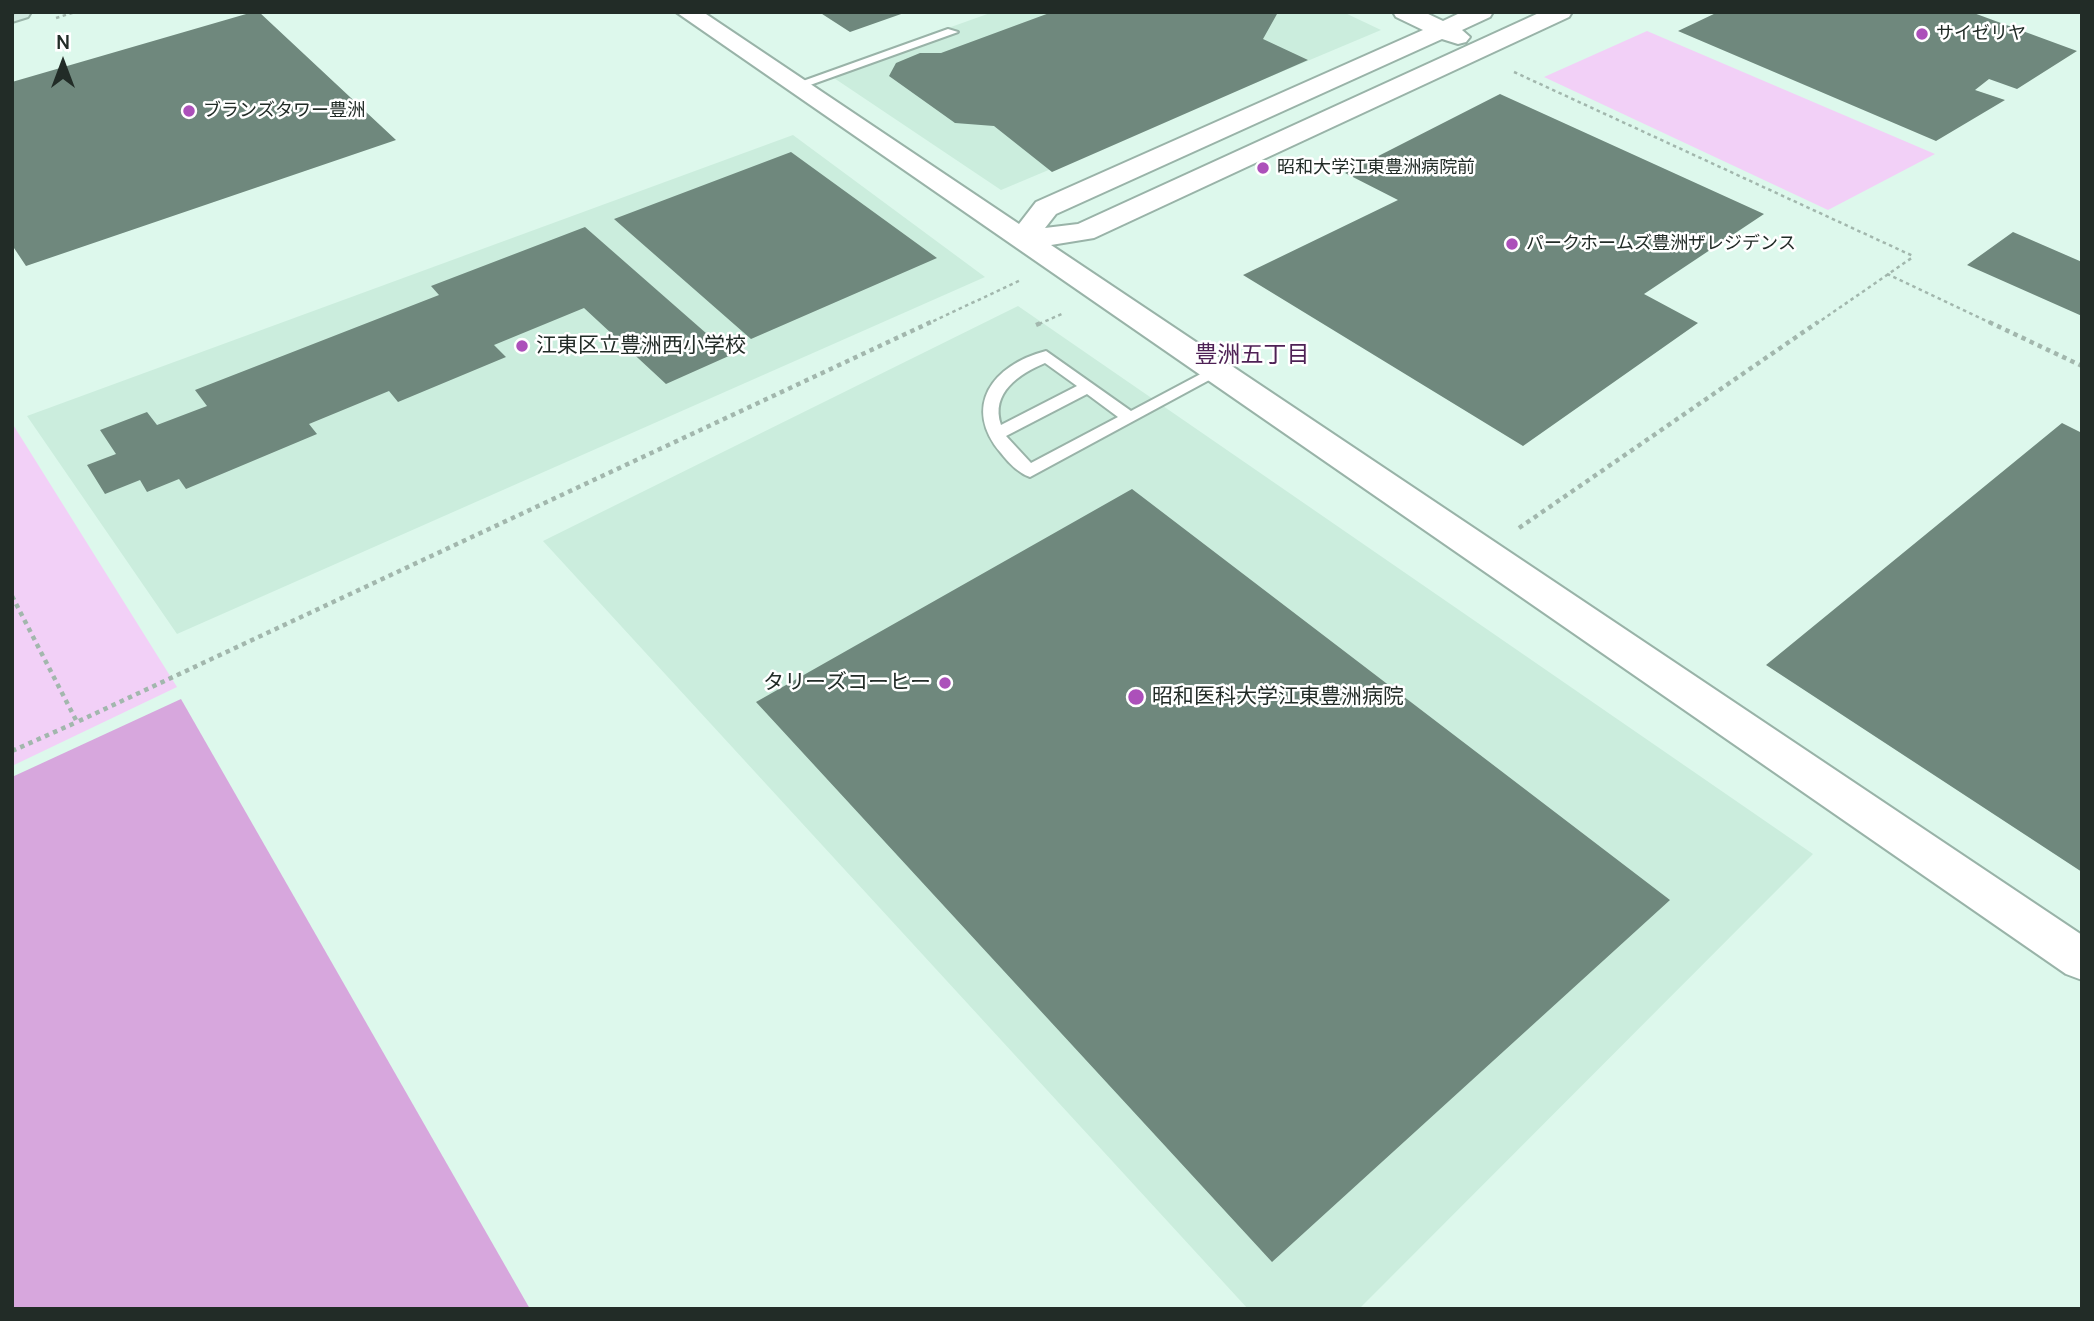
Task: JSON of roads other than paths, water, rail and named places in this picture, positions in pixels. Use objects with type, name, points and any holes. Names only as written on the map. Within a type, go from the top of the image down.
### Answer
[{"type":"main road","points":[[12,15],[20,12]]},
{"type":"street","points":[[687,12],[2082,960]]},
{"type":"street","points":[[1404,12],[1482,48]]},
{"type":"street","points":[[1021,240],[1046,208],[1482,12]]},
{"type":"street","points":[[1021,240],[1084,232],[1561,12]]},
{"type":"lane","points":[[795,86],[952,32]]},
{"type":"lane","points":[[1129,417],[1046,356],[1003,381],[996,393],[990,415],[995,435],[1013,457],[1030,471],[1216,372]]},
{"type":"lane","points":[[995,435],[1088,387]]},
{"type":"tram line","points":[[12,14],[17,12]]},
{"type":"place","name":"サイゼリヤ","points":[[1922,34]]},
{"type":"place","name":"ブランズタワー豊洲","points":[[189,111]]},
{"type":"place","name":"昭和大学江東豊洲病院前","points":[[1263,168]]},
{"type":"place","name":"パークホームズ豊洲ザレジデンス","points":[[1512,244]]},
{"type":"place","name":"江東区立豊洲西小学校","points":[[522,346]]},
{"type":"place","name":"タリーズコーヒー","points":[[945,683]]},
{"type":"place","name":"昭和医科大学江東豊洲病院","points":[[1136,697]]},
{"type":"district","name":"豊洲五丁目","points":[[1252,356]]}]
